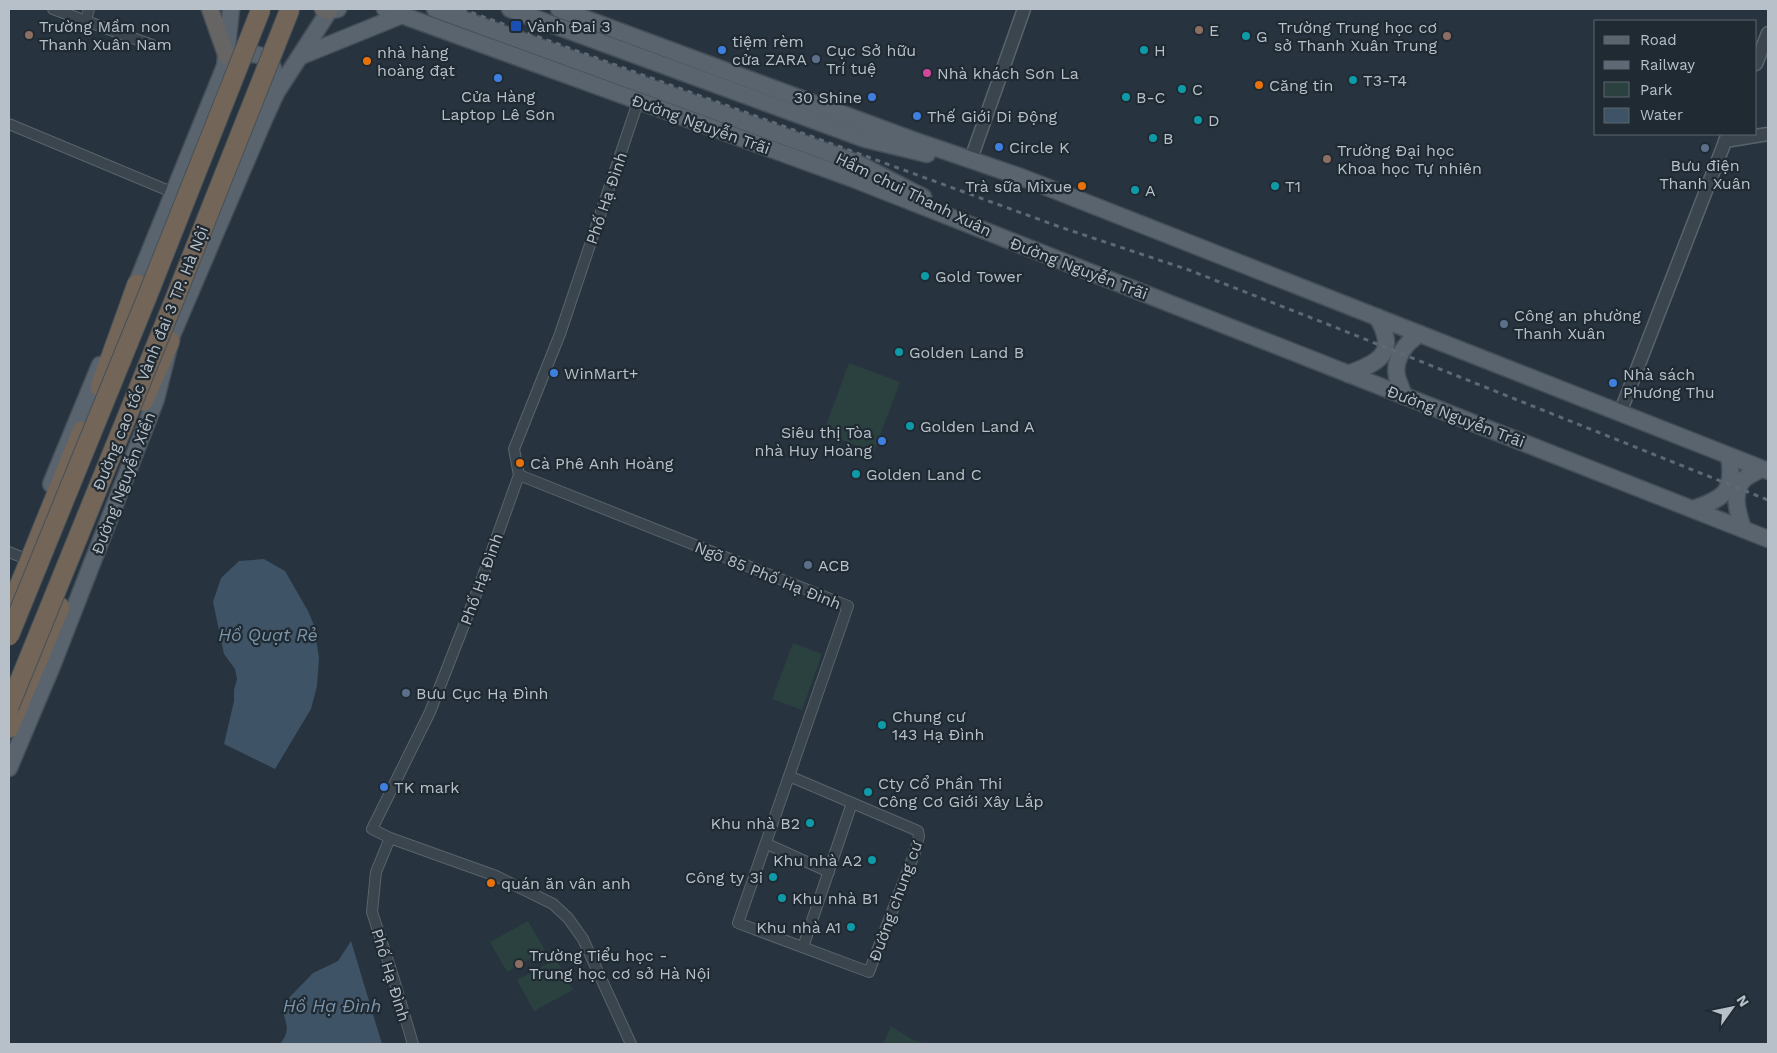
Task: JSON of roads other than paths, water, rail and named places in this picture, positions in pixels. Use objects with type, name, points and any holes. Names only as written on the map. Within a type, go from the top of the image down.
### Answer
[{"type":"highway","points":[[210,9],[226,61]]},
{"type":"highway","name":"Đường cao tốc Vành đai 3 TP. Hà Nội","points":[[9,636],[151,287],[261,9]]},
{"type":"highway","name":"Đường cao tốc Vành đai 3 TP. Hà Nội","points":[[9,707],[176,297],[290,9]]},
{"type":"highway","points":[[9,610],[21,554],[109,366],[137,284]]},
{"type":"highway","points":[[9,728],[26,691],[148,389],[170,341]]},
{"type":"main road","points":[[137,284],[226,61],[231,9]]},
{"type":"main road","name":"Đường Nguyễn Xiển","points":[[10,761],[52,666],[156,399],[170,341],[276,93],[330,9]]},
{"type":"main road","name":"Đường Nguyễn Trãi","points":[[386,9],[851,178],[1768,539]]},
{"type":"main road","name":"Hầm chui Thanh Xuân","points":[[435,9],[857,163],[998,236]]},
{"type":"main road","name":"Hầm chui Thanh Xuân","points":[[510,9],[865,140],[1021,177]]},
{"type":"main road","points":[[559,9],[910,139],[1021,177],[1765,470]]},
{"type":"main road","points":[[300,56],[402,15]]},
{"type":"main road","points":[[226,61],[246,54],[262,56],[273,68],[276,93]]},
{"type":"main road","points":[[9,622],[90,428],[211,128],[204,116]]},
{"type":"main road","points":[[1348,374],[1370,366],[1380,359],[1384,353],[1386,335],[1377,317]]},
{"type":"main road","points":[[1404,396],[1397,375],[1398,363],[1405,345],[1420,334]]},
{"type":"main road","points":[[1693,509],[1713,502],[1728,487],[1732,477],[1729,456]]},
{"type":"main road","points":[[1743,529],[1736,500],[1742,482],[1746,477],[1765,470]]},
{"type":"main road","points":[[9,588],[21,554]]},
{"type":"street","points":[[53,9],[152,45]]},
{"type":"street","points":[[86,20],[90,9]]},
{"type":"street","points":[[971,159],[1024,9]]},
{"type":"street","points":[[1757,61],[1768,33]]},
{"type":"street","name":"Phố Hạ Đình","points":[[413,1044],[372,912],[376,872],[390,838],[372,829],[430,712],[477,592],[519,475],[514,449],[560,334],[638,105],[638,100]]},
{"type":"street","points":[[9,124],[174,194]]},
{"type":"street","points":[[1620,413],[1726,137],[1754,135]]},
{"type":"street","name":"Ngõ 85 Phố Hạ Đình","points":[[519,475],[848,606],[738,923]]},
{"type":"street","name":"Đường chung cư","points":[[738,923],[869,972],[915,852],[919,836],[918,831],[789,776]]},
{"type":"street","points":[[803,947],[852,803]]},
{"type":"street","points":[[390,838],[496,876],[553,904],[568,918],[583,939],[631,1044]]},
{"type":"street","points":[[766,844],[829,872]]},
{"type":"water","name":"Hồ Quạt Rẻ","points":[[264,559],[285,571],[308,611],[314,625],[319,658],[317,686],[311,709],[275,769],[224,744],[237,679],[235,669],[224,654],[213,602],[221,578],[239,561]]},
{"type":"water","name":"Hồ Hạ Đình","points":[[351,941],[382,1044],[280,1044],[287,1030],[282,1007],[285,1002],[313,973],[338,961]]},
{"type":"railway","points":[[462,9],[1060,227],[1189,270],[1768,500]]},
{"type":"place","name":"Vành Đai 3","points":[[516,26]]},
{"type":"place","name":"E","points":[[1199,30]]},
{"type":"place","name":"Trường Mầm non Thanh Xuân Nam","points":[[29,35]]},
{"type":"place","name":"G","points":[[1246,36]]},
{"type":"place","name":"Trường Trung học cơ sở Thanh Xuân Trung","points":[[1447,36]]},
{"type":"place","name":"tiệm rèm cửa ZARA","points":[[722,50]]},
{"type":"place","name":"H","points":[[1144,50]]},
{"type":"place","name":"Cục Sở hữu Trí tuệ","points":[[816,59]]},
{"type":"place","name":"nhà hàng hoàng đạt","points":[[367,61]]},
{"type":"place","name":"Nhà khách Sơn La","points":[[927,73]]},
{"type":"place","name":"Cửa Hàng Laptop Lê Sơn","points":[[498,78]]},
{"type":"place","name":"T3-T4","points":[[1353,80]]},
{"type":"place","name":"Căng tin","points":[[1259,85]]},
{"type":"place","name":"C","points":[[1182,89]]},
{"type":"place","name":"30 Shine","points":[[872,97]]},
{"type":"place","name":"B-C","points":[[1126,97]]},
{"type":"place","name":"Thế Giới Di Động","points":[[917,116]]},
{"type":"place","name":"D","points":[[1198,120]]},
{"type":"place","name":"B","points":[[1153,138]]},
{"type":"place","name":"Circle K","points":[[999,147]]},
{"type":"place","name":"Bưu điện Thanh Xuân","points":[[1705,148]]},
{"type":"place","name":"Trường Đại học Khoa học Tự nhiên","points":[[1327,159]]},
{"type":"place","name":"Trà sữa Mixue","points":[[1082,186]]},
{"type":"place","name":"T1","points":[[1275,186]]},
{"type":"place","name":"A","points":[[1135,190]]},
{"type":"place","name":"Gold Tower","points":[[925,276]]},
{"type":"place","name":"Công an phường Thanh Xuân","points":[[1504,324]]},
{"type":"place","name":"Golden Land B","points":[[899,352]]},
{"type":"place","name":"WinMart+","points":[[554,373]]},
{"type":"place","name":"Nhà sách Phương Thu","points":[[1613,383]]},
{"type":"place","name":"Golden Land A","points":[[910,426]]},
{"type":"place","name":"Siêu thị Tòa nhà Huy Hoàng","points":[[882,441]]},
{"type":"place","name":"Cà Phê Anh Hoàng","points":[[520,463]]},
{"type":"place","name":"Golden Land C","points":[[856,474]]},
{"type":"place","name":"ACB","points":[[808,565]]},
{"type":"place","name":"Bưu Cục Hạ Đình","points":[[406,693]]},
{"type":"place","name":"Chung cư 143 Hạ Đình","points":[[882,725]]},
{"type":"place","name":"TK mark","points":[[384,787]]},
{"type":"place","name":"Cty Cổ Phần Thi Công Cơ Giới Xây Lắp","points":[[868,792]]},
{"type":"place","name":"Khu nhà B2","points":[[810,823]]},
{"type":"place","name":"Khu nhà A2","points":[[872,860]]},
{"type":"place","name":"Công ty 3i","points":[[773,877]]},
{"type":"place","name":"quán ăn vân anh","points":[[491,883]]},
{"type":"place","name":"Khu nhà B1","points":[[782,898]]},
{"type":"place","name":"Khu nhà A1","points":[[851,927]]},
{"type":"place","name":"Trường Tiểu học - Trung học cơ sở Hà Nội","points":[[519,964]]}]
